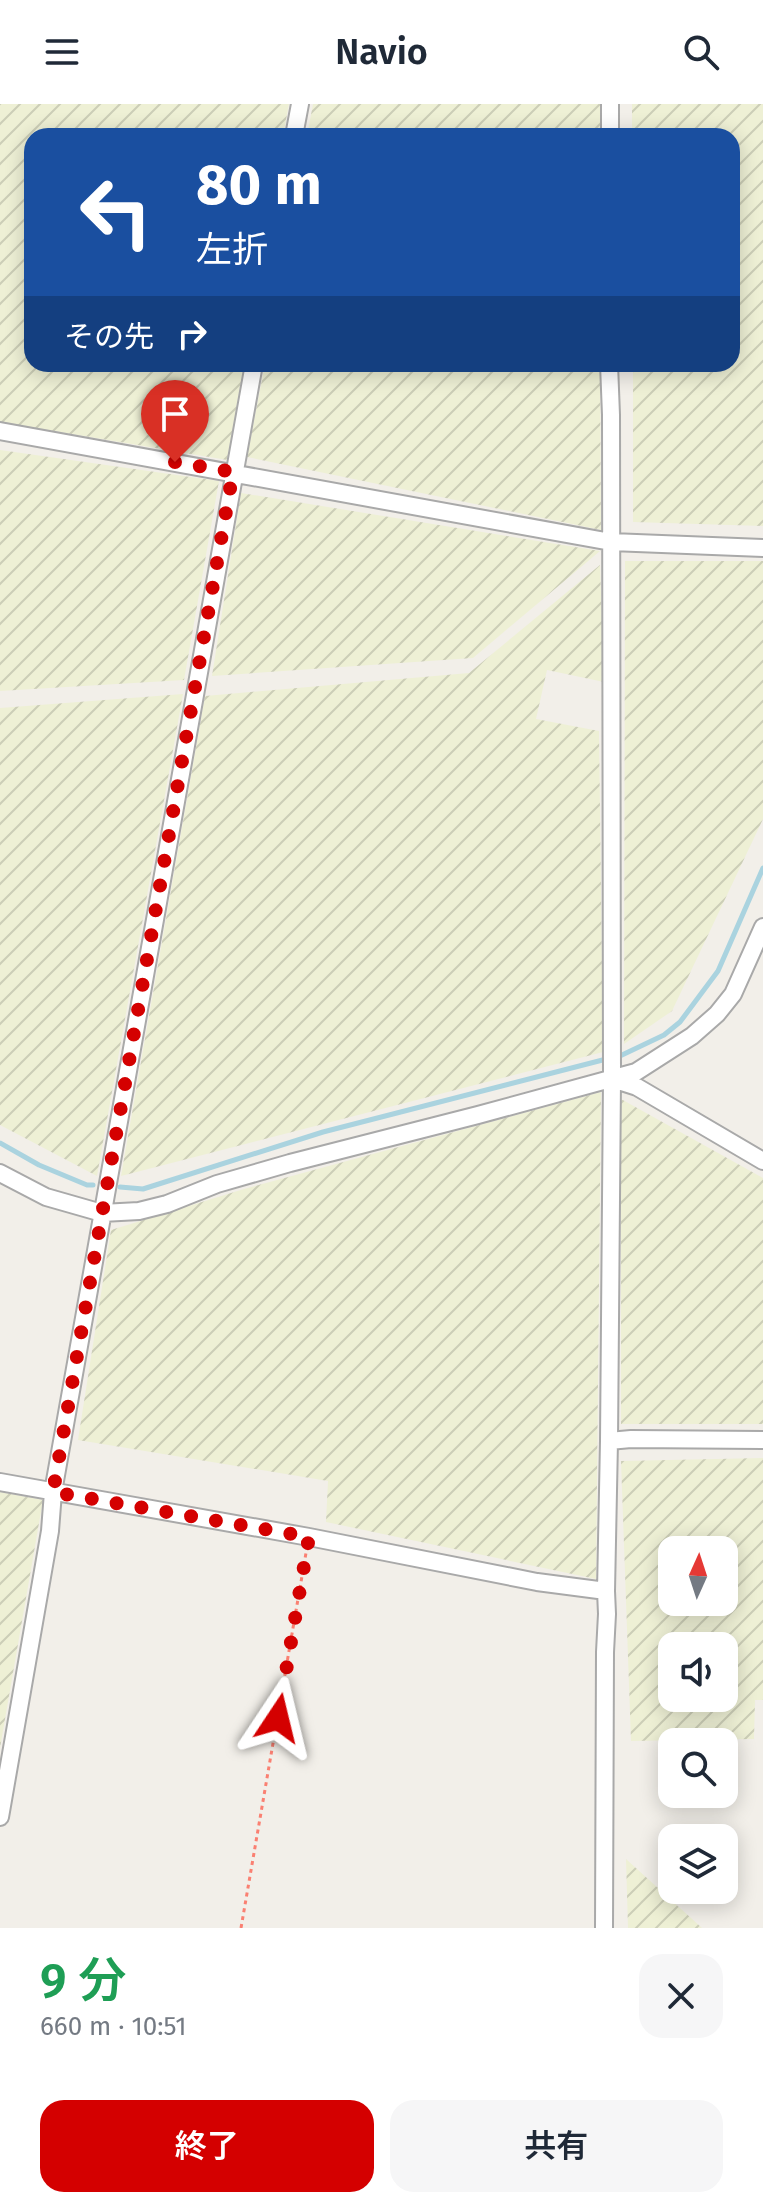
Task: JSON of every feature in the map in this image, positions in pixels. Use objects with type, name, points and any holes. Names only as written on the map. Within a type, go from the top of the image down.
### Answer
[{"type":"street","points":[[296,128],[300,104]]},
{"type":"street","points":[[610,104],[610,128]]},
{"type":"street","points":[[0,1817],[50,1531],[53,1492],[252,372]]},
{"type":"street","points":[[604,1928],[612,1079],[609,372]]},
{"type":"street","points":[[0,431],[611,542],[763,548]]},
{"type":"street","points":[[0,1173],[46,1197],[102,1213],[139,1211],[262,1170],[636,1072],[692,1036],[717,1014],[737,986],[763,927]]},
{"type":"street","points":[[612,1079],[637,1087],[763,1161]]},
{"type":"street","points":[[609,1441],[763,1440]]},
{"type":"street","points":[[0,1482],[309,1537],[537,1582],[606,1591]]},
{"type":"path","points":[[241,1928],[309,1537]]},
{"type":"green space","points":[[0,104],[289,104],[284,128],[24,128],[24,372],[243,372],[227,460],[0,422]]},
{"type":"green space","points":[[313,104],[600,104],[600,128],[308,128]]},
{"type":"green space","points":[[632,104],[763,104],[763,526],[633,522],[633,372],[740,372],[740,128],[632,128]]},
{"type":"green space","points":[[263,372],[600,372],[601,530],[247,457]]},
{"type":"green space","points":[[0,450],[219,481],[184,680],[0,691]]},
{"type":"green space","points":[[241,493],[600,551],[473,658],[212,676]]},
{"type":"green space","points":[[625,561],[763,561],[763,819],[672,1011],[624,1044]]},
{"type":"green space","points":[[600,565],[604,682],[547,670],[536,719],[599,731],[603,1052],[121,1176],[205,696],[469,673]]},
{"type":"green space","points":[[183,694],[97,1176],[0,1125],[0,708]]},
{"type":"green space","points":[[601,1092],[596,1579],[326,1522],[328,1481],[78,1440],[111,1230],[244,1189]]},
{"type":"green space","points":[[621,1099],[763,1178],[763,1424],[621,1424]]},
{"type":"green space","points":[[763,1458],[763,1700],[755,1700],[754,1739],[738,1739],[738,1728],[658,1728],[658,1741],[631,1741],[621,1461]]},
{"type":"green space","points":[[0,1492],[43,1500],[0,1748]]},
{"type":"green space","points":[[626,1859],[658,1888],[658,1904],[676,1904],[702,1928],[628,1928]]},
{"type":"waterway","points":[[120,1187],[143,1189],[323,1132],[622,1055],[664,1035],[680,1022],[718,971],[763,868]]},
{"type":"waterway","points":[[0,1143],[39,1165],[93,1185]]},
{"type":"route","points":[[175,462],[233,472],[53,1492],[309,1537],[278,1718]]}]
